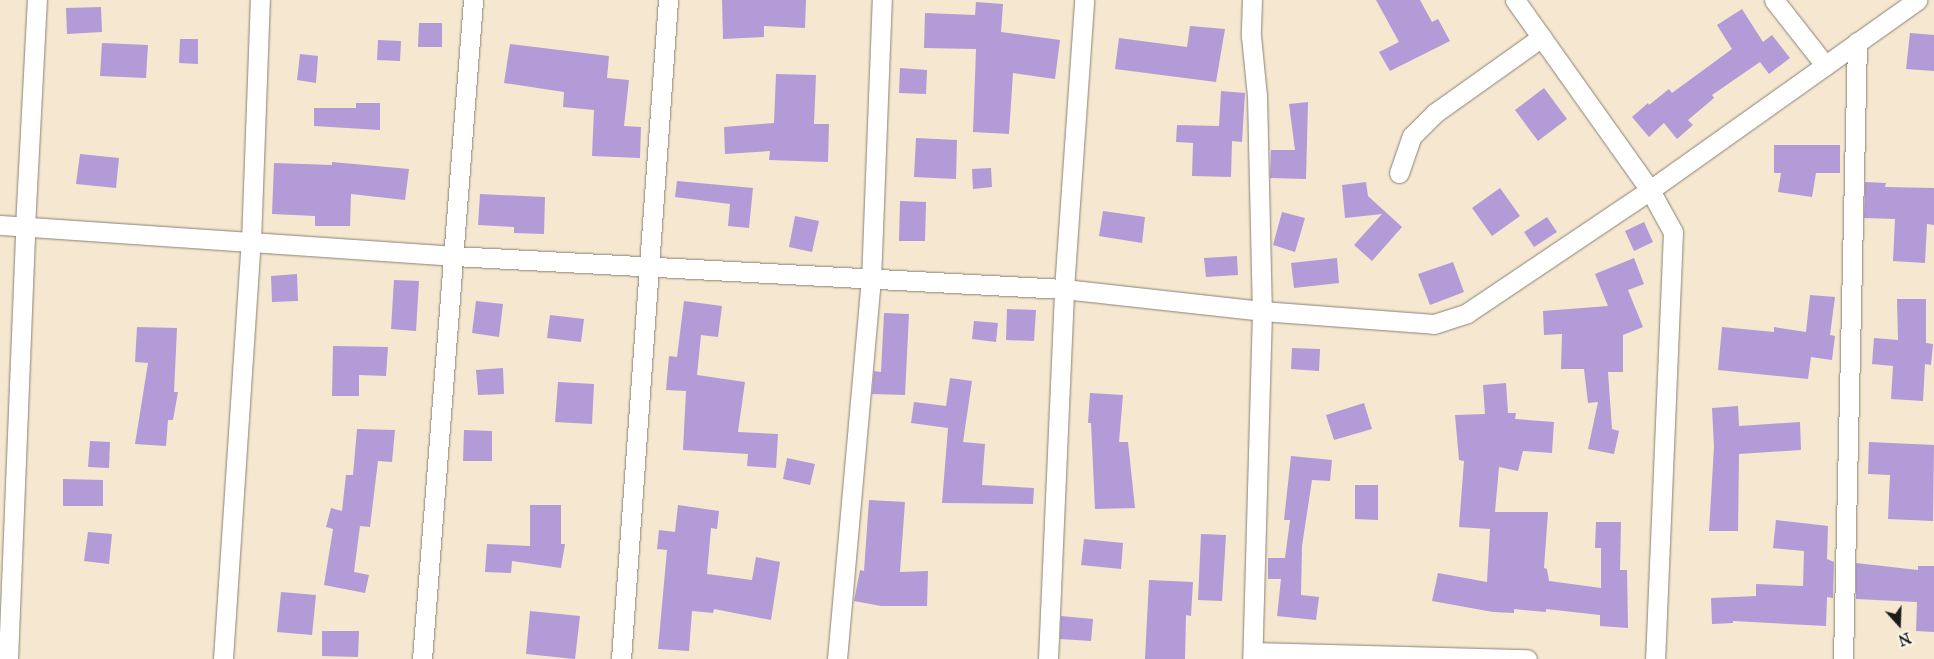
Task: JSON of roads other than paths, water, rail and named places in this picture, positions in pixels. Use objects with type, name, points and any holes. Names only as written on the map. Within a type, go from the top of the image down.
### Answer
[{"type":"street","points":[[8,659],[25,227],[37,0]]},
{"type":"street","points":[[223,659],[251,242],[260,0]]},
{"type":"street","points":[[422,659],[473,0]]},
{"type":"street","points":[[621,659],[668,0]]},
{"type":"street","points":[[837,659],[871,281],[882,0]]},
{"type":"street","points":[[1048,659],[1064,290],[1084,0]]},
{"type":"street","points":[[1252,0],[1251,36],[1257,96],[1262,311],[1252,655],[1527,659]]},
{"type":"street","points":[[1515,0],[1650,190],[1673,232],[1655,659]]},
{"type":"street","points":[[1774,0],[1825,65]]},
{"type":"street","points":[[0,225],[649,268],[1064,290],[1262,311],[1434,324],[1467,314],[1650,190],[1917,0]]},
{"type":"street","points":[[1399,173],[1412,136],[1435,113],[1542,37]]},
{"type":"street","points":[[1843,659],[1857,42]]}]
